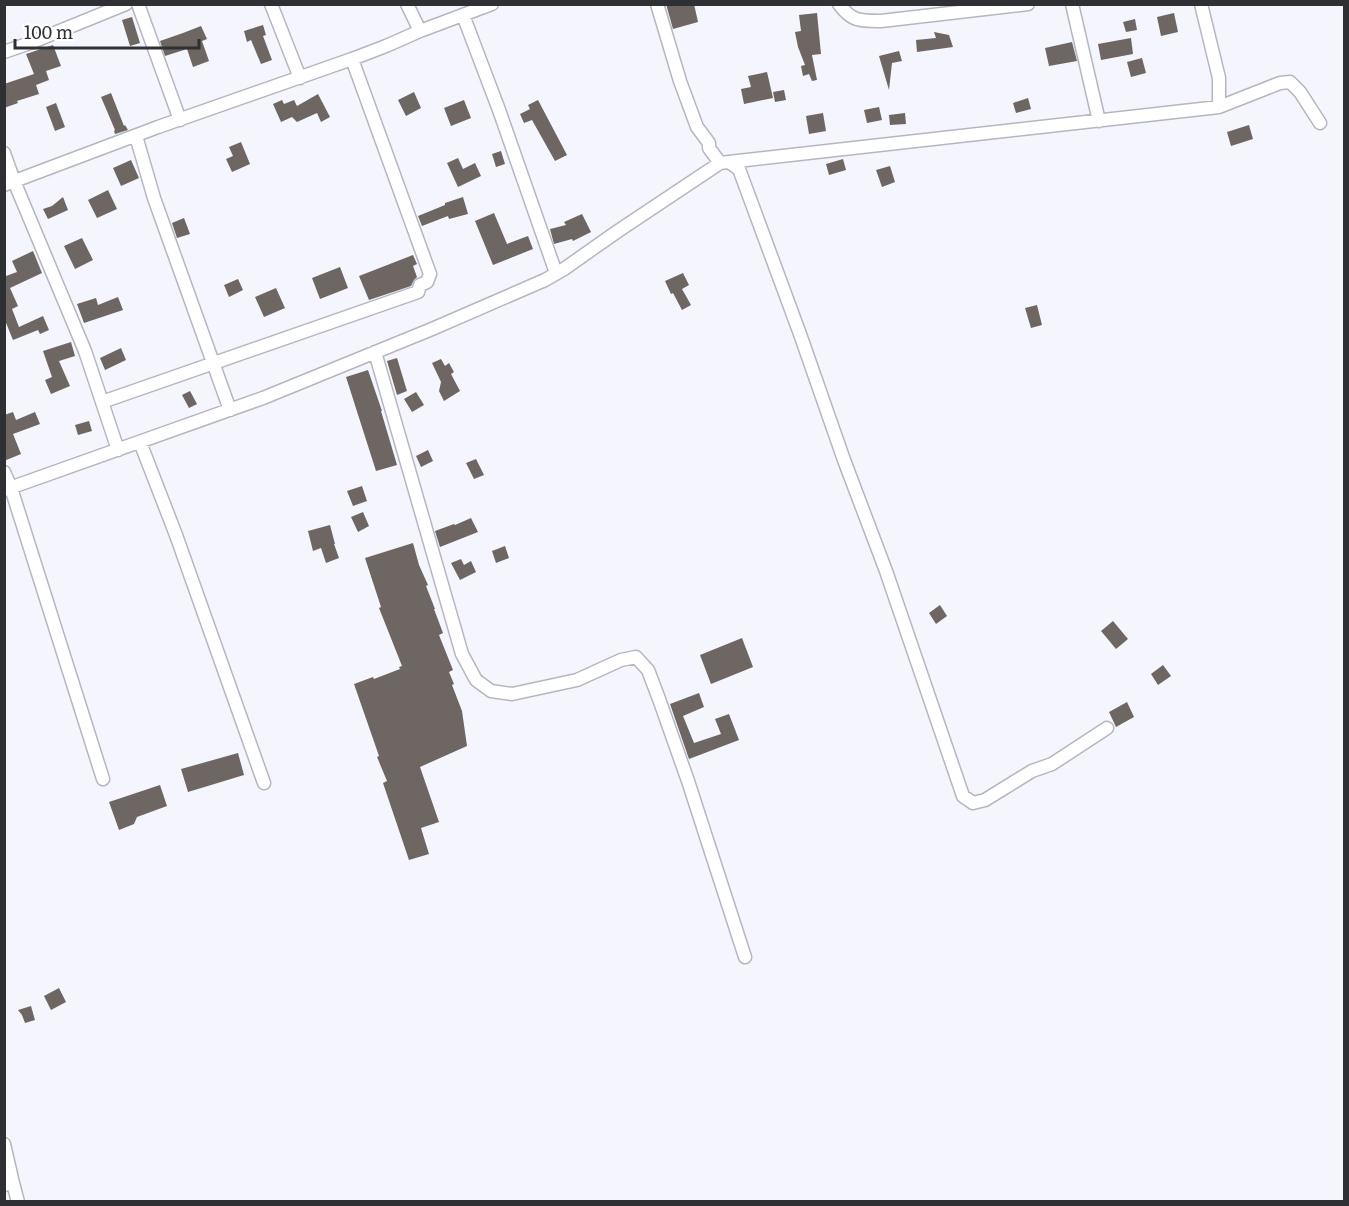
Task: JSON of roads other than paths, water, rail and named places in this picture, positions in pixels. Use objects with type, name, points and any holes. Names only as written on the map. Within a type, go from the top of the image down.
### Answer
[{"type":"street","points":[[4,52],[126,4]]},
{"type":"street","points":[[138,4],[180,120]]},
{"type":"street","points":[[271,4],[300,78]]},
{"type":"street","points":[[407,4],[420,31]]},
{"type":"street","points":[[10,183],[136,135],[352,59],[492,4]]},
{"type":"street","points":[[657,4],[680,81],[697,127],[710,143],[710,148],[724,162],[739,168],[886,571],[963,796],[973,803],[986,800],[1032,771],[1052,764],[1107,728]]},
{"type":"street","points":[[839,4],[846,13],[858,21],[881,21],[1028,4]]},
{"type":"street","points":[[1072,4],[1099,121]]},
{"type":"street","points":[[1201,4],[1219,78],[1219,107]]},
{"type":"street","points":[[463,15],[556,273]]},
{"type":"street","points":[[102,402],[418,292],[420,285],[427,282],[430,274],[352,59]]},
{"type":"street","points":[[8,489],[263,398],[493,302],[556,273],[724,162],[1219,107],[1290,82],[1300,92],[1320,123]]},
{"type":"street","points":[[136,135],[154,198],[230,410]]},
{"type":"street","points":[[4,153],[10,183],[81,341],[118,450]]},
{"type":"street","points":[[375,352],[459,645],[476,680],[491,691],[512,694],[577,680],[621,660],[636,657],[648,670],[659,699],[688,781],[744,957]]},
{"type":"street","points":[[140,442],[176,535],[264,783]]},
{"type":"street","points":[[4,472],[103,779]]},
{"type":"street","points":[[4,1144],[9,1184],[18,1202]]}]
